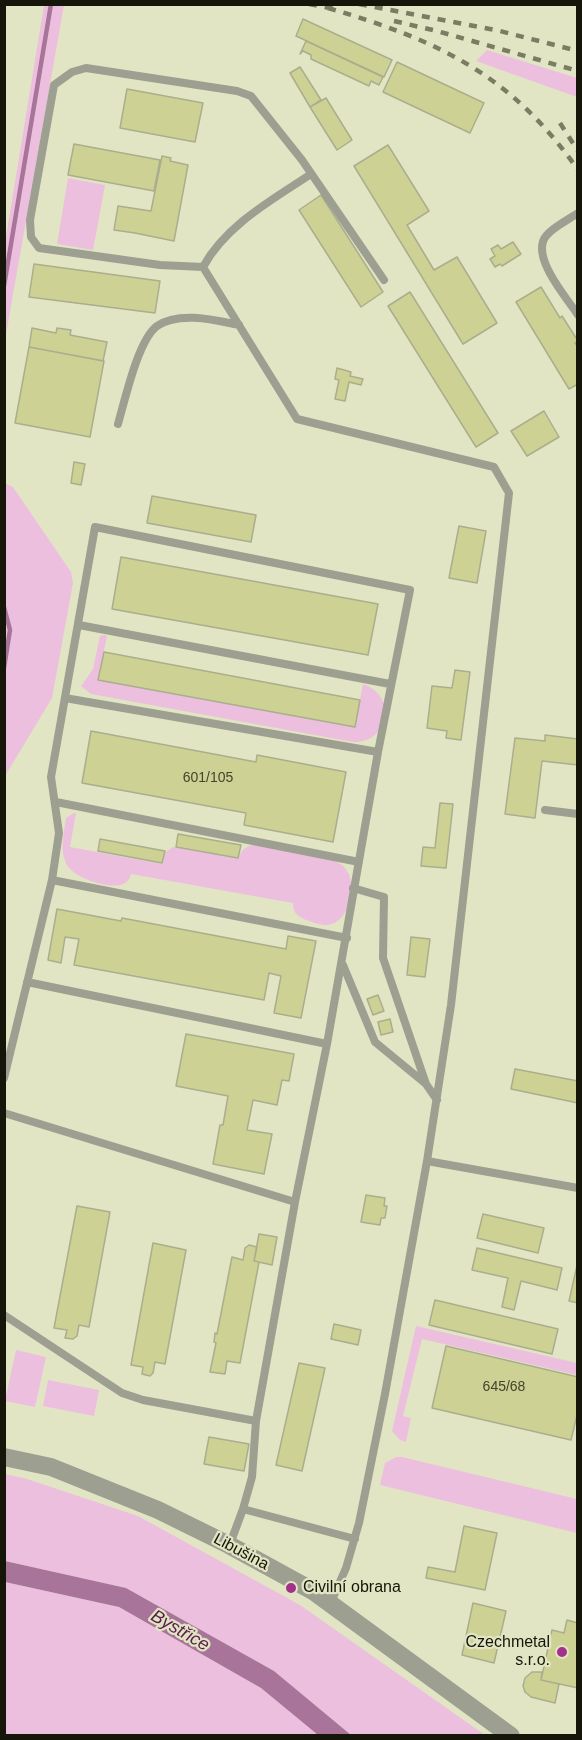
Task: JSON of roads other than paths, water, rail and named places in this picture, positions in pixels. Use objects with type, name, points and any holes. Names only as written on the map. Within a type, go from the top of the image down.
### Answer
[{"type":"street","name":"Libušina","points":[[4,1457],[51,1467],[78,1477],[158,1510],[229,1545],[331,1602],[511,1736]]},
{"type":"lane","points":[[202,267],[160,265],[39,248],[31,237],[30,220],[54,85],[72,72],[86,68],[237,91],[251,96],[311,174],[384,280]]},
{"type":"lane","points":[[202,267],[211,251],[247,217],[311,174]]},
{"type":"lane","points":[[578,213],[546,235],[540,247],[543,261],[578,315]]},
{"type":"lane","points":[[202,267],[297,419],[494,467],[509,494],[451,1005],[437,1100],[386,1394],[355,1539],[346,1568],[331,1602]]},
{"type":"lane","points":[[118,424],[138,354],[156,327],[177,318],[213,320],[239,325]]},
{"type":"lane","points":[[4,1078],[52,880],[59,833],[51,777],[95,527],[410,590],[390,684],[353,888],[347,938],[295,1202],[256,1421],[252,1477],[229,1545]]},
{"type":"lane","points":[[79,625],[390,684]]},
{"type":"lane","points":[[65,698],[378,752]]},
{"type":"lane","points":[[56,802],[359,862]]},
{"type":"lane","points":[[545,810],[578,814]]},
{"type":"lane","points":[[52,880],[347,938]]},
{"type":"lane","points":[[353,888],[384,897],[383,958],[426,1084],[437,1100]]},
{"type":"lane","points":[[342,963],[375,1042],[426,1084]]},
{"type":"lane","points":[[27,982],[327,1044]]},
{"type":"lane","points":[[4,1113],[295,1202]]},
{"type":"lane","points":[[427,1161],[578,1188]]},
{"type":"lane","points":[[4,1316],[122,1393],[143,1400],[256,1421]]},
{"type":"lane","points":[[243,1509],[355,1539]]},
{"type":"water","name":"Bystřice","points":[[5,1561],[126,1588],[274,1671],[351,1735],[318,1735],[261,1688],[119,1607],[5,1582]]},
{"type":"waterway","points":[[4,286],[51,4]]},
{"type":"waterway","points":[[4,607],[10,630],[4,668]]},
{"type":"railway","points":[[309,4],[335,9]]},
{"type":"railway","points":[[359,4],[500,31],[578,51]]},
{"type":"railway","points":[[328,8],[404,33],[469,65],[498,85],[526,109],[578,170]]},
{"type":"railway","points":[[394,21],[578,71]]},
{"type":"railway","points":[[560,123],[578,151]]},
{"type":"place","name":"Civilní obrana","points":[[291,1588]]},
{"type":"place","name":"Czechmetal s.r.o.","points":[[562,1652]]}]
